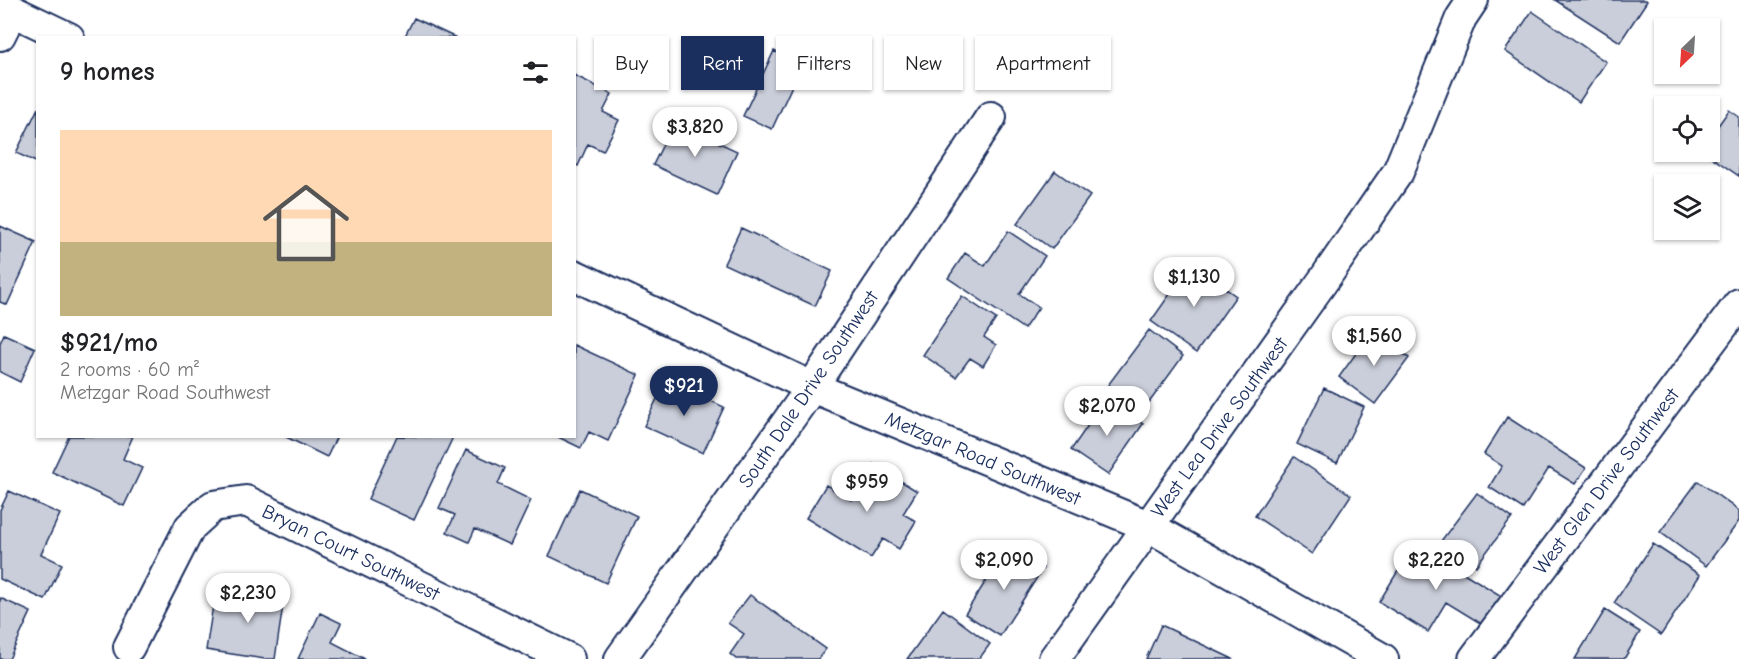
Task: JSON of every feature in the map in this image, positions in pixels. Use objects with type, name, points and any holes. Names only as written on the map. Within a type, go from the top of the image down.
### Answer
[{"type":"street","name":"West Lea Drive Southwest","points":[[1054,659],[1398,172],[1461,18],[1473,0]]},
{"type":"street","points":[[4,17],[63,36]]},
{"type":"street","name":"South Dale Drive Southwest","points":[[620,659],[812,387],[992,117]]},
{"type":"street","name":"Metzgar Road Southwest","points":[[576,276],[812,387],[1148,526],[1383,659]]},
{"type":"street","name":"West Glen Drive Southwest","points":[[1474,659],[1739,304]]},
{"type":"street","name":"Bryan Court Southwest","points":[[129,647],[190,527],[213,507],[246,501],[569,659]]},
{"type":"building","points":[[1555,0],[1645,0],[1647,1],[1620,42]]},
{"type":"building","points":[[1532,11],[1606,62],[1579,102],[1505,51]]},
{"type":"building","points":[[414,18],[452,36],[405,36]]},
{"type":"building","points":[[774,51],[776,52],[776,90],[790,90],[772,129],[743,116],[755,90],[764,90],[764,72]]},
{"type":"building","points":[[576,76],[594,85],[594,90],[604,90],[612,94],[603,112],[619,120],[603,151],[588,144],[578,166],[576,165]]},
{"type":"building","points":[[1729,110],[1739,117],[1739,176],[1719,162],[1720,123]]},
{"type":"building","points":[[36,112],[36,162],[16,153]]},
{"type":"building","points":[[674,122],[737,151],[717,195],[653,165]]},
{"type":"building","points":[[1055,171],[1090,196],[1052,249],[1017,224]]},
{"type":"building","points":[[0,226],[36,242],[7,305],[0,302]]},
{"type":"building","points":[[741,228],[832,271],[815,306],[724,264]]},
{"type":"building","points":[[1008,231],[1045,256],[1019,294],[1039,307],[1024,329],[948,278],[965,253],[985,266]]},
{"type":"building","points":[[1191,264],[1236,296],[1196,353],[1151,321]]},
{"type":"building","points":[[962,296],[996,319],[984,337],[996,345],[983,366],[970,358],[956,377],[923,355]]},
{"type":"building","points":[[1149,330],[1183,356],[1143,411],[1108,385]]},
{"type":"building","points":[[1372,331],[1409,358],[1375,404],[1339,377]]},
{"type":"building","points":[[4,334],[35,348],[20,382],[0,372],[0,343]]},
{"type":"building","points":[[576,346],[639,375],[608,441],[589,432],[581,448],[560,438],[576,438]]},
{"type":"building","points":[[666,380],[724,407],[703,453],[644,426]]},
{"type":"building","points":[[1324,388],[1364,407],[1337,463],[1297,444]]},
{"type":"building","points":[[1106,399],[1143,424],[1108,475],[1071,450]]},
{"type":"building","points":[[1507,417],[1586,468],[1575,484],[1549,468],[1523,509],[1489,487],[1502,466],[1484,454]]},
{"type":"building","points":[[68,438],[132,438],[123,459],[142,468],[124,506],[52,472]]},
{"type":"building","points":[[288,438],[336,438],[327,457]]},
{"type":"building","points":[[396,438],[453,438],[414,520],[368,499]]},
{"type":"building","points":[[466,450],[505,468],[498,484],[531,500],[510,545],[475,529],[469,542],[447,532],[455,515],[439,508]]},
{"type":"building","points":[[1294,457],[1351,495],[1312,554],[1255,516]]},
{"type":"building","points":[[873,464],[917,491],[903,514],[916,521],[899,549],[883,539],[871,558],[806,518],[826,485],[851,500]]},
{"type":"building","points":[[1698,481],[1739,511],[1739,521],[1706,566],[1660,532]]},
{"type":"building","points":[[580,489],[637,516],[606,583],[549,556]]},
{"type":"building","points":[[9,491],[60,514],[41,554],[62,564],[45,600],[0,579],[0,510]]},
{"type":"building","points":[[1477,493],[1512,518],[1476,566],[1441,541]]},
{"type":"building","points":[[1415,543],[1503,597],[1485,626],[1446,602],[1428,632],[1379,602]]},
{"type":"building","points":[[1653,544],[1700,575],[1661,635],[1614,603]]},
{"type":"building","points":[[1008,546],[1043,568],[1000,636],[965,614]]},
{"type":"building","points":[[257,581],[286,585],[275,659],[206,650],[214,599],[254,605]]},
{"type":"building","points":[[750,595],[826,649],[818,659],[736,659],[730,654],[744,634],[728,623]]},
{"type":"building","points":[[0,598],[31,612],[9,659],[0,659]]},
{"type":"building","points":[[943,609],[990,644],[979,659],[907,659]]},
{"type":"building","points":[[1605,610],[1640,632],[1624,659],[1575,659]]},
{"type":"building","points":[[320,613],[341,623],[332,642],[365,659],[298,659]]},
{"type":"building","points":[[1161,625],[1233,659],[1146,659]]}]
